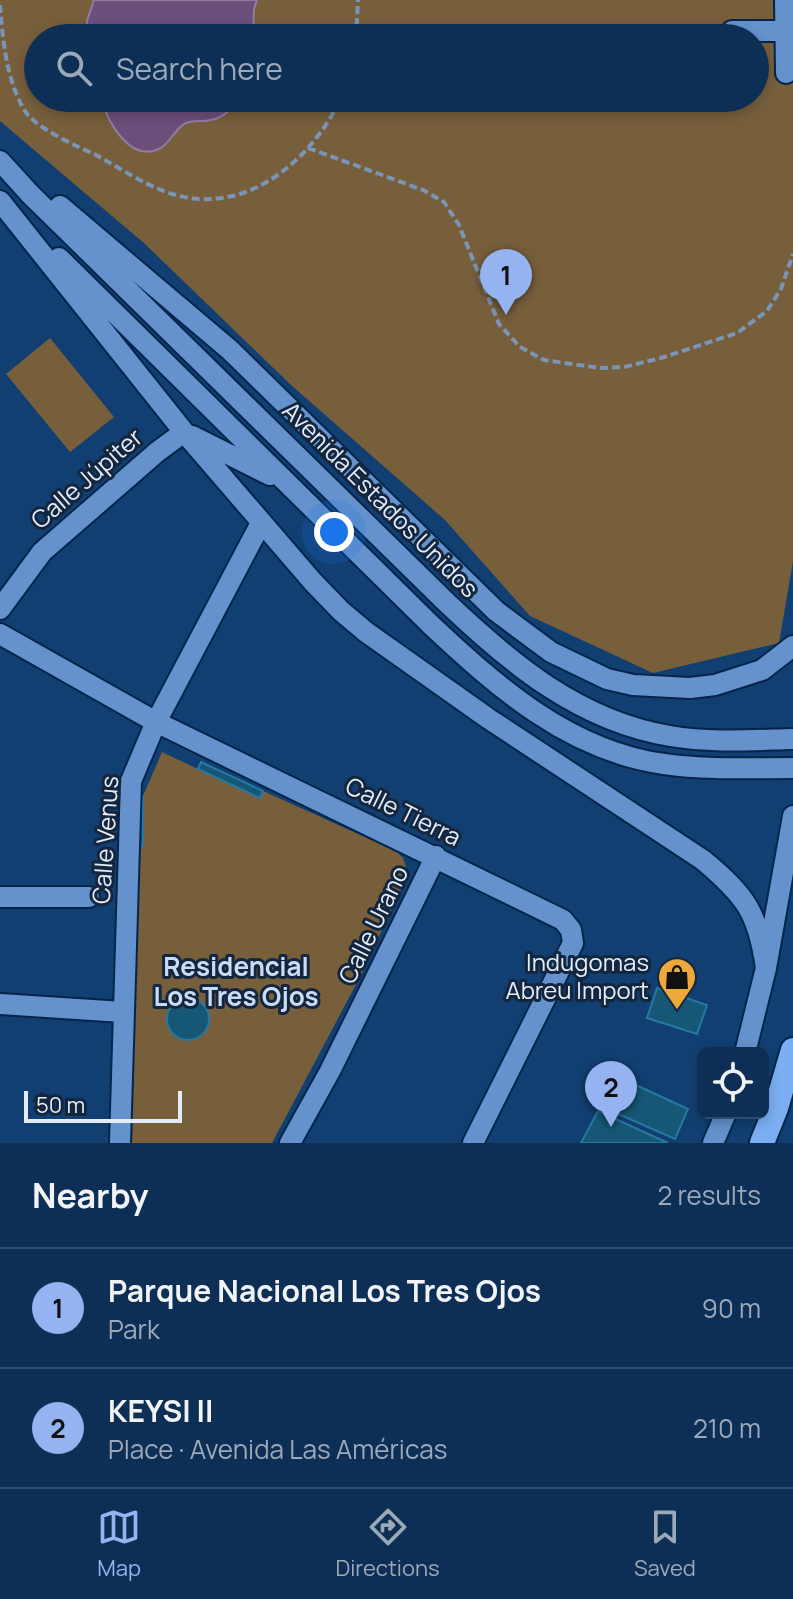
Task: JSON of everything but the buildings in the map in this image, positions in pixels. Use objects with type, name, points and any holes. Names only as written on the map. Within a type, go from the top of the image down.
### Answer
[{"type":"highway","points":[[762,1143],[793,1050]]},
{"type":"street","points":[[785,0],[786,73]]},
{"type":"street","points":[[769,31],[785,31]]},
{"type":"street","points":[[0,160],[230,350],[496,611],[551,652],[607,679],[633,685],[690,688],[728,682],[762,670],[793,646]]},
{"type":"street","name":"Avenida Estados Unidos","points":[[0,160],[41,204],[492,645],[533,678],[579,706],[613,721],[668,736],[715,741],[793,739]]},
{"type":"street","points":[[0,200],[184,432],[313,582],[366,632],[489,719],[703,860],[728,881],[745,900],[755,919],[762,938],[766,968]]},
{"type":"street","points":[[0,200],[482,673],[524,706],[566,732],[616,752],[662,764],[793,768]]},
{"type":"street","points":[[184,432],[289,485]]},
{"type":"street","name":"Calle Júpiter","points":[[0,609],[42,552],[112,489],[184,432]]},
{"type":"street","name":"Calle Venus","points":[[120,1143],[131,781],[156,722],[261,523]]},
{"type":"street","name":"Calle Tierra","points":[[0,634],[156,722],[563,920],[571,930],[573,943],[473,1143]]},
{"type":"street","points":[[746,1047],[766,968],[793,816]]},
{"type":"street","name":"Calle Urano","points":[[290,1143],[330,1071],[436,856]]},
{"type":"street","points":[[0,897],[89,897]]},
{"type":"street","points":[[0,1004],[123,1012]]},
{"type":"street","points":[[713,1143],[723,1119]]},
{"type":"path","points":[[357,24],[358,0]]},
{"type":"path","points":[[0,5],[11,79],[24,108]]},
{"type":"path","points":[[26,112],[60,137],[172,194],[209,199],[268,184],[308,148],[335,112]]},
{"type":"path","points":[[308,148],[423,190],[444,202],[459,225],[499,324],[520,347],[544,360],[600,368],[624,367],[737,333],[767,311],[781,289],[793,254]]},
{"type":"shaded area","points":[[0,0],[793,0],[793,561],[779,643],[653,673],[530,616],[445,520],[291,385],[145,244],[0,121]]},
{"type":"shaded area","points":[[94,0],[257,0],[253,24],[87,24]]},
{"type":"shaded area","points":[[106,112],[228,112],[211,120],[186,123],[163,146],[148,152],[129,145]]},
{"type":"shaded area","points":[[50,338],[114,417],[70,452],[6,374]]},
{"type":"shaded area","points":[[162,752],[259,798],[263,791],[396,851],[406,867],[403,885],[362,973],[272,1143],[132,1143],[136,846],[143,846],[143,796]]},
{"type":"place","name":"Parque Nacional Los Tres Ojos","points":[[506,315]]},
{"type":"place","name":"Indugomas Abreu Import","points":[[677,1011]]},
{"type":"place","name":"KEYSI II","points":[[611,1127]]},
{"type":"district","name":"Residencial Los Tres Ojos","points":[[236,982]]}]
